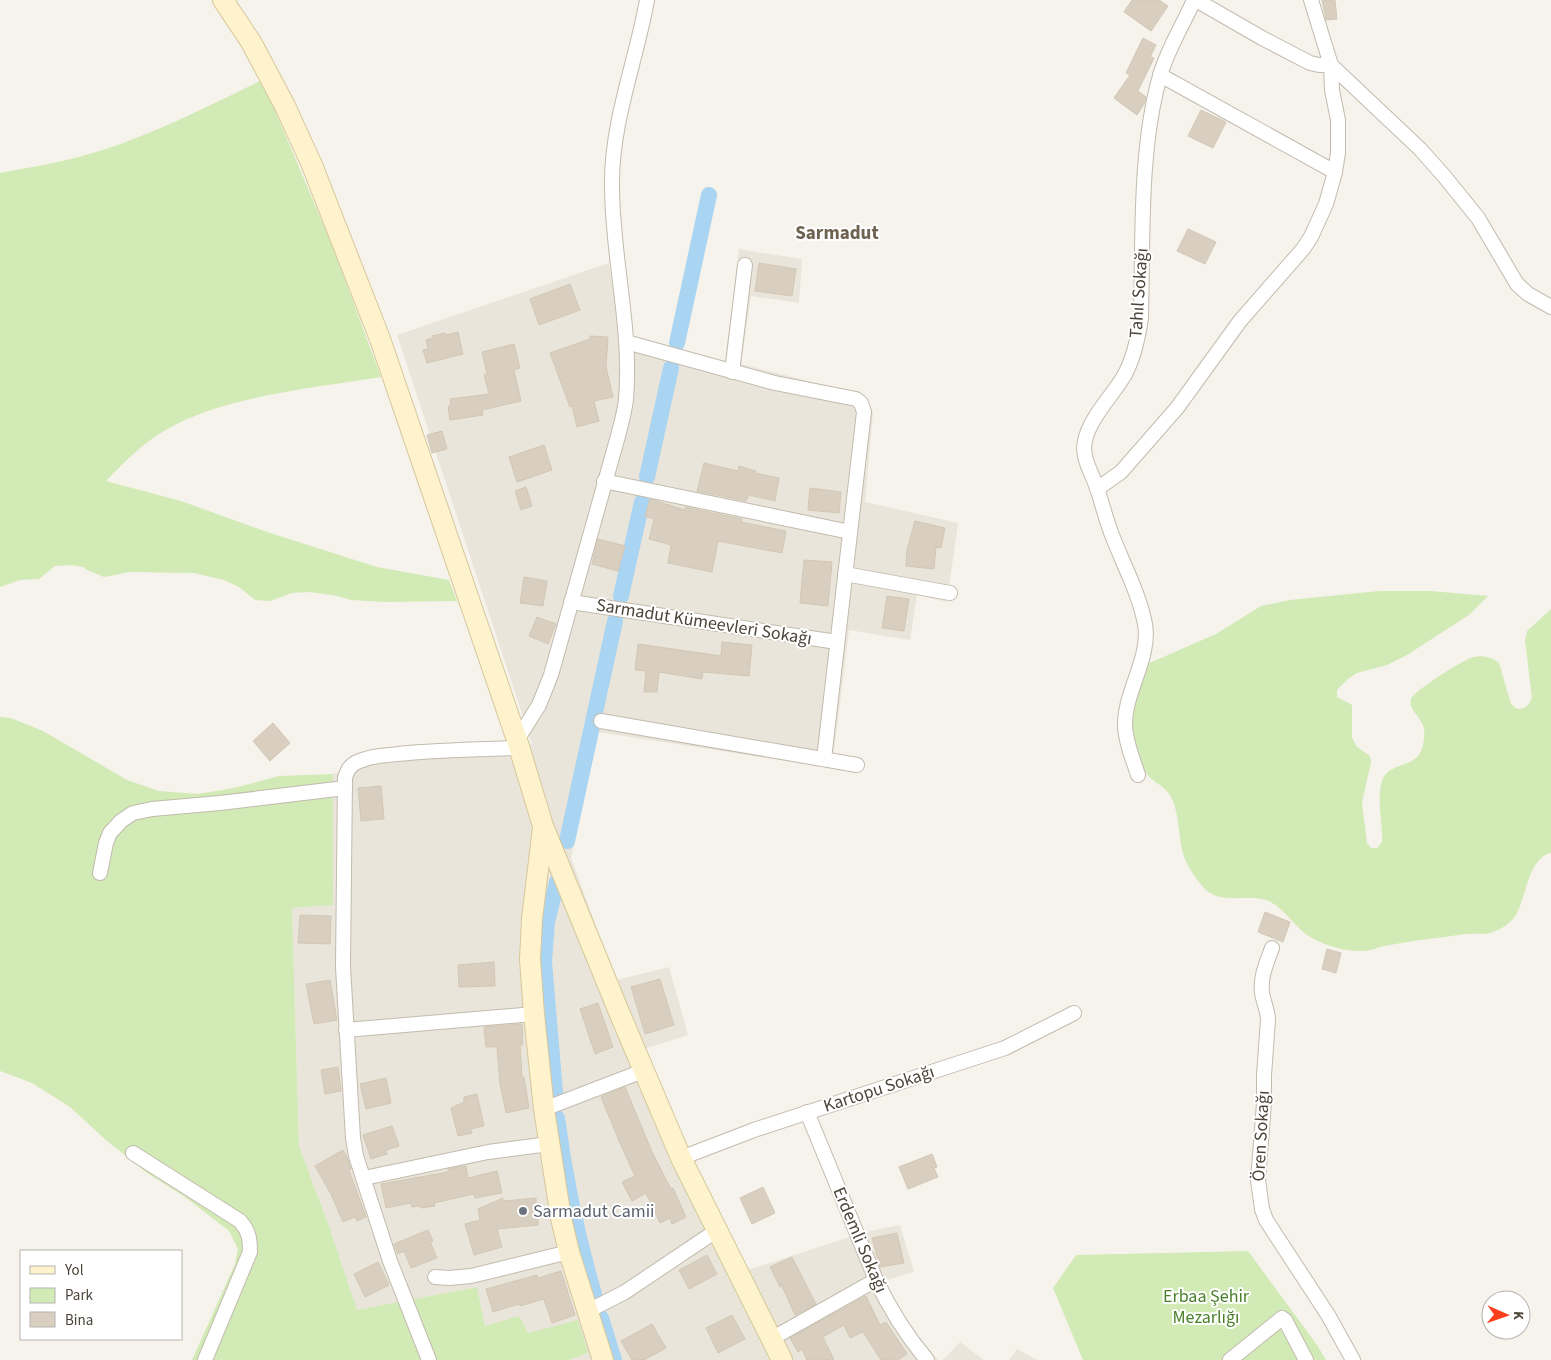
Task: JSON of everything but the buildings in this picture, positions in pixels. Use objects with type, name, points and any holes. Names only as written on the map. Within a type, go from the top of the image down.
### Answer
[{"type":"main road","points":[[222,0],[255,50],[285,106],[312,165],[380,339],[518,744],[543,826],[681,1158],[782,1360]]},
{"type":"main road","points":[[543,826],[530,959],[544,1109],[561,1218],[569,1252],[602,1360]]},
{"type":"street","name":"Sarmadut Kümeevleri Sokağı","points":[[518,744],[539,705],[551,675],[618,436],[626,400],[626,342],[612,211],[613,158],[616,133],[647,0]]},
{"type":"street","points":[[1195,0],[1304,60],[1319,65],[1331,64],[1420,149],[1444,176],[1478,218],[1517,284],[1528,294],[1551,307]]},
{"type":"street","name":"Tahıl Sokağı","points":[[1138,776],[1125,724],[1146,643],[1145,624],[1137,598],[1111,534],[1084,452],[1084,442],[1088,430],[1123,377],[1132,359],[1137,340],[1141,318],[1146,161],[1153,106],[1160,75],[1195,0]]},
{"type":"street","points":[[1097,489],[1121,472],[1178,408],[1240,321],[1303,249],[1321,217],[1335,172],[1339,132],[1332,90],[1331,64],[1310,0]]},
{"type":"street","points":[[1160,75],[1335,172]]},
{"type":"street","points":[[732,372],[745,265]]},
{"type":"street","name":"Sarmadut Kümeevleri Sokağı","points":[[626,342],[775,383],[856,399],[861,404],[864,412],[824,759]]},
{"type":"street","points":[[604,481],[850,532]]},
{"type":"street","points":[[845,574],[950,593]]},
{"type":"street","name":"Sarmadut Kümeevleri Sokağı","points":[[571,602],[838,642]]},
{"type":"street","points":[[601,722],[857,765]]},
{"type":"street","points":[[429,1360],[390,1261],[356,1156],[353,1138],[343,967],[345,778],[348,769],[365,759],[518,744]]},
{"type":"street","points":[[100,873],[110,833],[121,821],[134,813],[152,809],[345,788]]},
{"type":"street","name":"Ören Sokağı","points":[[1272,948],[1264,970],[1262,984],[1268,1020],[1258,1192],[1266,1220],[1328,1315],[1353,1360]]},
{"type":"street","points":[[346,1030],[534,1014]]},
{"type":"street","name":"Kartopu Sokağı","points":[[681,1158],[807,1112],[1005,1048],[1074,1014]]},
{"type":"street","points":[[544,1109],[644,1071]]},
{"type":"street","name":"Erdemli Sokağı","points":[[807,1112],[888,1306],[927,1360]]},
{"type":"street","points":[[364,1178],[495,1151],[549,1144]]},
{"type":"street","points":[[133,1153],[240,1221],[247,1228],[250,1239],[250,1252],[205,1360]]},
{"type":"street","points":[[588,1311],[625,1292],[716,1230]]},
{"type":"street","points":[[435,1277],[471,1276],[569,1252]]},
{"type":"street","points":[[771,1339],[876,1280]]},
{"type":"street","points":[[1230,1360],[1282,1318],[1285,1320],[1306,1360]]},
{"type":"shaded area","points":[[739,249],[802,259],[799,303],[751,296],[741,364],[863,395],[873,412],[865,502],[958,523],[947,602],[917,595],[910,640],[849,630],[832,768],[598,732],[571,858],[616,980],[669,967],[688,1035],[644,1049],[685,1144],[748,1270],[865,1232],[900,1225],[914,1272],[884,1281],[913,1330],[938,1360],[569,1360],[588,1353],[528,1333],[485,1326],[477,1287],[357,1310],[329,1226],[299,1146],[292,908],[333,905],[333,774],[386,760],[532,744],[397,335],[609,263],[619,332],[725,361]]},
{"type":"shaded area","points":[[960,1342],[984,1360],[943,1360]]},
{"type":"shaded area","points":[[1017,1349],[1037,1360],[1009,1360]]},
{"type":"green space","points":[[262,80],[332,245],[381,377],[269,395],[213,409],[187,419],[148,441],[106,481],[181,501],[267,532],[377,567],[449,580],[457,601],[385,602],[351,600],[310,592],[292,593],[270,601],[255,600],[239,587],[224,580],[194,573],[129,572],[104,577],[83,567],[71,565],[55,566],[39,579],[20,580],[0,587],[0,173],[75,158],[124,143],[171,124]]},
{"type":"green space","points":[[1379,591],[1431,591],[1488,596],[1469,615],[1407,655],[1387,665],[1357,673],[1337,690],[1337,697],[1352,705],[1352,738],[1357,747],[1370,756],[1371,762],[1362,803],[1367,843],[1371,848],[1377,848],[1382,842],[1380,788],[1385,775],[1390,770],[1414,760],[1422,749],[1424,729],[1410,702],[1414,695],[1460,663],[1477,656],[1484,656],[1499,663],[1511,704],[1517,709],[1526,706],[1532,698],[1525,640],[1527,631],[1551,609],[1551,853],[1543,856],[1537,862],[1515,917],[1498,930],[1487,934],[1459,935],[1400,943],[1366,951],[1350,951],[1324,944],[1312,938],[1273,903],[1258,898],[1225,898],[1210,893],[1204,888],[1193,874],[1185,859],[1176,812],[1169,793],[1150,777],[1140,762],[1132,739],[1131,716],[1145,665],[1216,634],[1261,606],[1290,600]]},
{"type":"green space","points":[[0,717],[11,718],[43,731],[127,780],[159,791],[198,794],[234,788],[279,776],[333,774],[333,905],[292,908],[299,1146],[329,1226],[357,1310],[477,1287],[485,1326],[519,1316],[528,1333],[578,1320],[588,1353],[569,1360],[192,1360],[235,1264],[238,1249],[229,1231],[185,1197],[147,1173],[107,1141],[70,1107],[32,1083],[0,1071]]},
{"type":"green space","name":"Erbaa Şehir Mezarlığı","points":[[1248,1251],[1326,1360],[1083,1360],[1053,1288],[1076,1255]]},
{"type":"waterway","points":[[677,343],[709,195]]},
{"type":"waterway","points":[[647,477],[671,368]]},
{"type":"waterway","points":[[621,596],[642,502]]},
{"type":"waterway","points":[[567,841],[615,621]]},
{"type":"waterway","points":[[555,1092],[544,962],[547,922],[557,882]]},
{"type":"waterway","points":[[557,1118],[572,1207],[594,1294]]},
{"type":"waterway","points":[[601,1318],[614,1360]]},
{"type":"place","name":"Sarmadut Camii","points":[[523,1211]]},
{"type":"district","name":"Sarmadut","points":[[837,233]]}]
